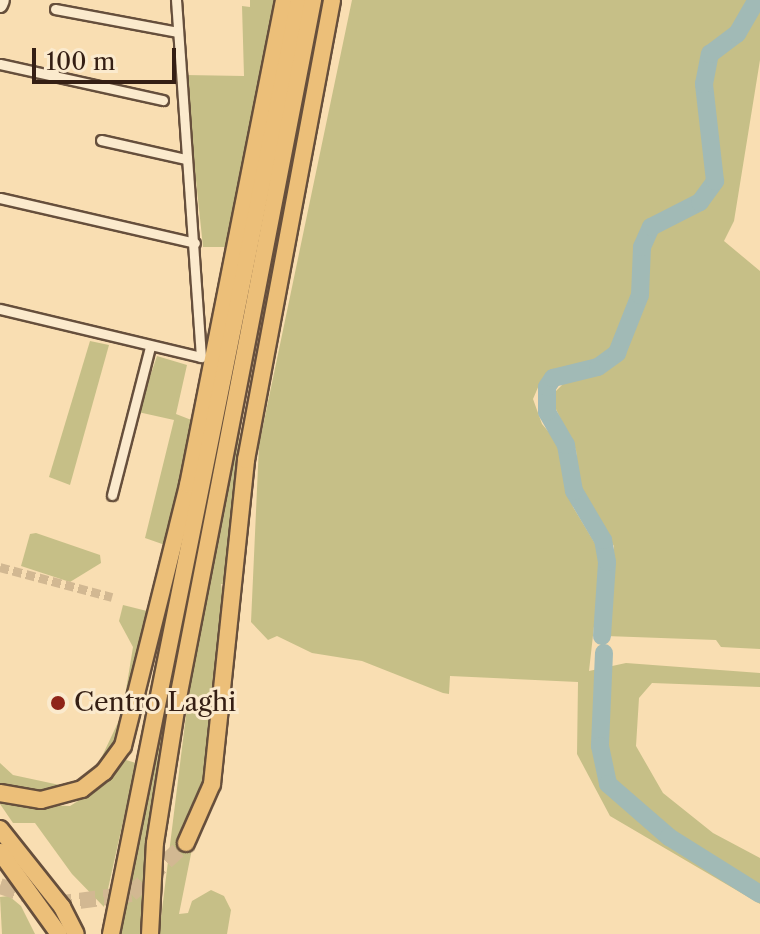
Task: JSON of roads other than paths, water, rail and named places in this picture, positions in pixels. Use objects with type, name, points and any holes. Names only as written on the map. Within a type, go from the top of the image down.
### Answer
[{"type":"highway","points":[[0,793],[41,800],[82,789],[104,772],[123,746],[188,485],[284,0]]},
{"type":"highway","points":[[111,934],[299,0]]},
{"type":"highway","points":[[150,934],[155,843],[176,712],[313,0]]},
{"type":"highway","points":[[186,843],[212,784],[246,460],[332,0]]},
{"type":"highway","points":[[0,829],[55,911],[59,934]]},
{"type":"highway","points":[[0,852],[76,934]]},
{"type":"street","points":[[0,309],[201,357],[176,0]]},
{"type":"street","points":[[55,9],[178,32]]},
{"type":"street","points":[[0,64],[163,100]]},
{"type":"street","points":[[101,140],[185,159]]},
{"type":"street","points":[[0,198],[195,243]]},
{"type":"street","points":[[112,495],[150,347]]},
{"type":"waterway","points":[[602,636],[607,562],[603,540],[574,491],[566,445],[547,412],[547,387],[553,378],[598,367],[617,353],[640,295],[642,247],[651,227],[700,202],[715,181],[704,84],[710,54],[737,34],[757,0]]},
{"type":"waterway","points":[[604,653],[600,746],[608,784],[669,837],[760,894]]},
{"type":"tunnel","points":[[0,567],[112,597]]},
{"type":"tunnel","points":[[0,886],[56,904],[131,894],[186,843]]},
{"type":"place","name":"Centro Laghi","points":[[58,703]]}]
